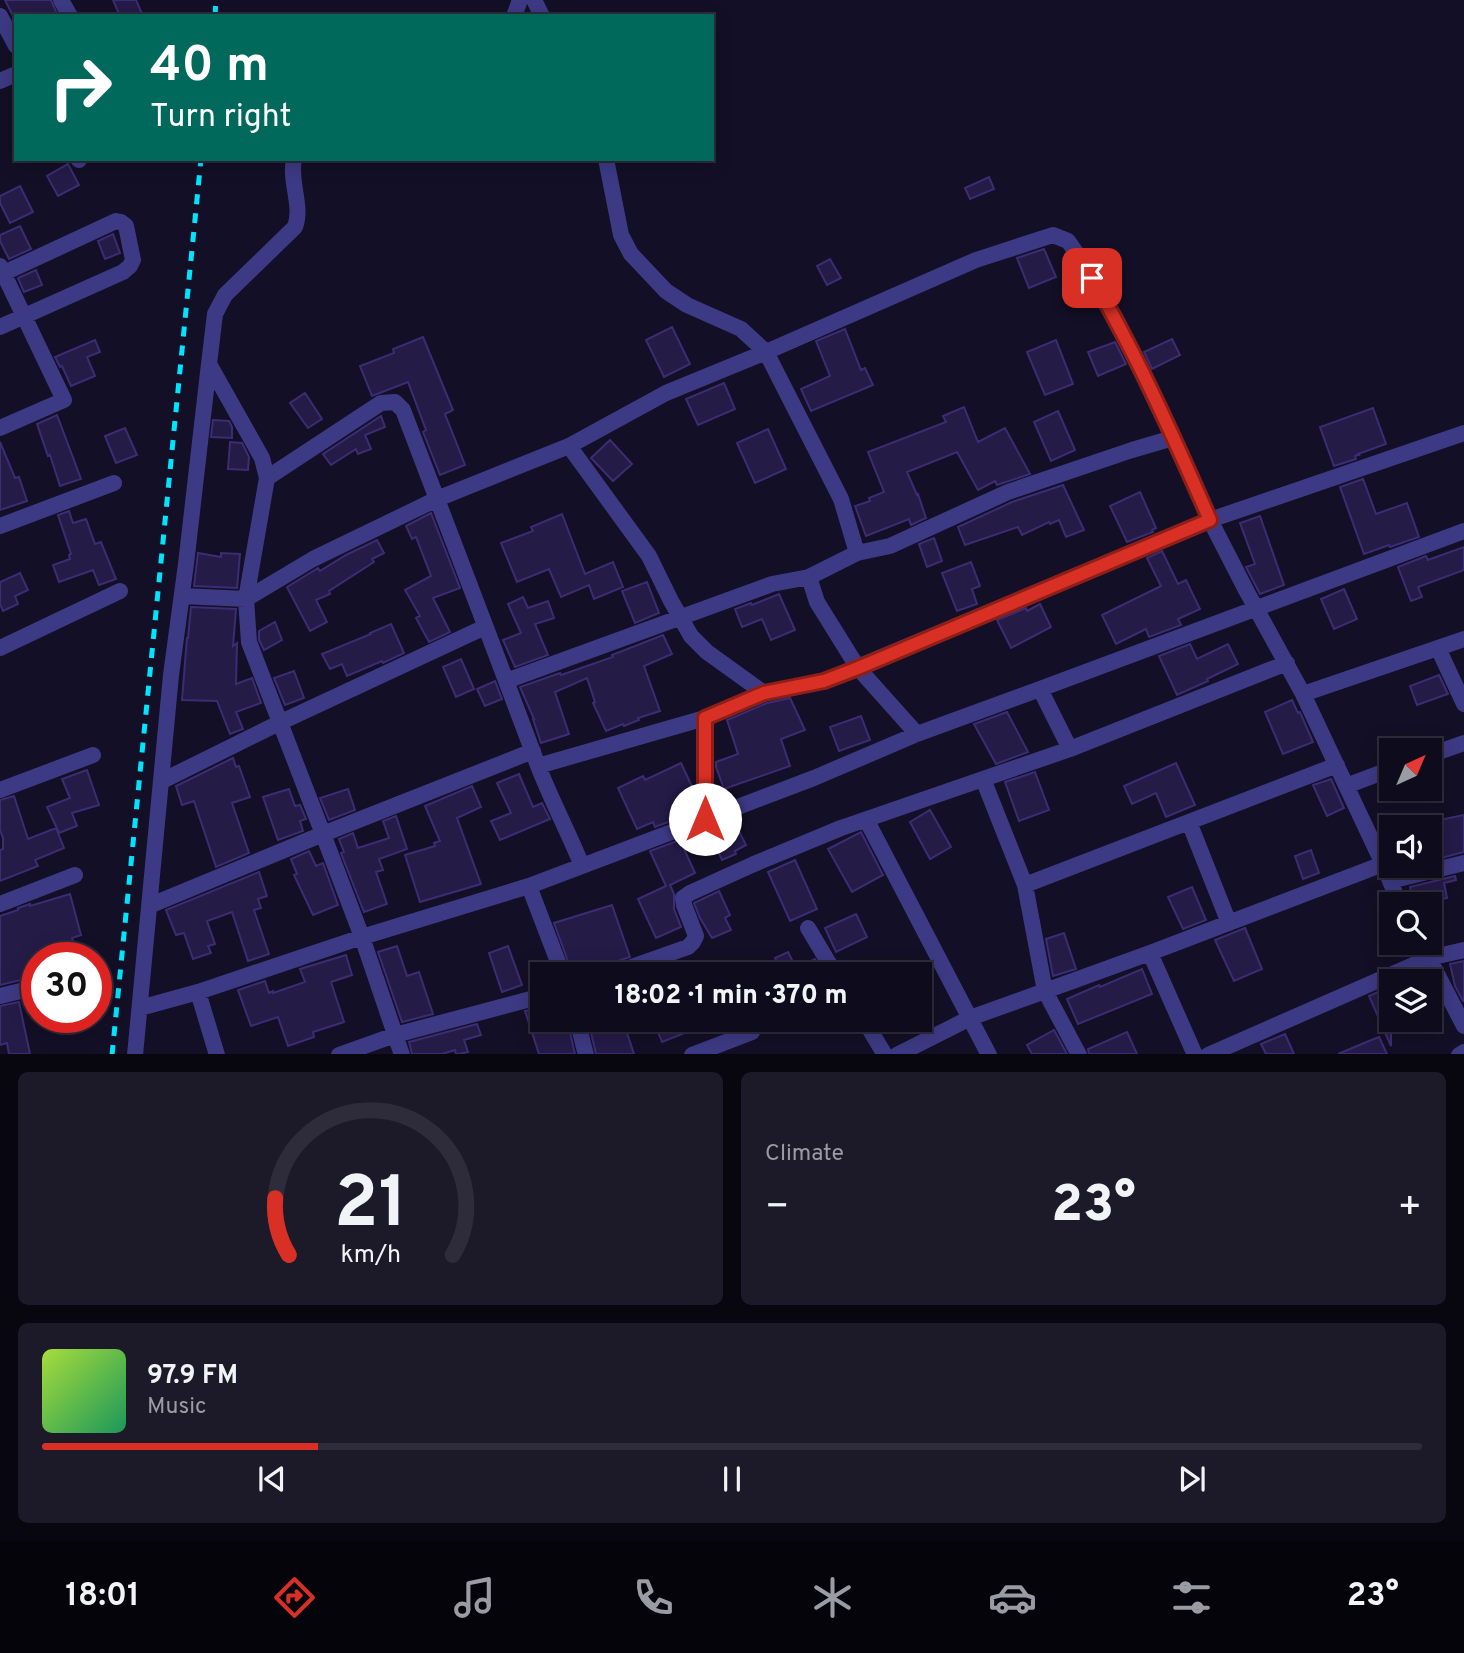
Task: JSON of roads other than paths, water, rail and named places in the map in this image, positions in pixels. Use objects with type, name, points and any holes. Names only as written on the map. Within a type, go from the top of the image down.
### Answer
[{"type":"street","points":[[0,16],[14,42]]},
{"type":"street","points":[[135,1054],[171,675],[215,314],[225,295],[295,227],[298,219],[292,169],[294,161]]},
{"type":"street","points":[[606,161],[621,235],[631,254],[666,291],[687,305],[741,329],[766,352],[841,499],[857,553]]},
{"type":"street","points":[[0,327],[24,315],[123,272],[133,260],[126,226],[116,221],[2,270],[24,315],[64,400],[0,428]]},
{"type":"street","points":[[182,596],[246,599],[313,559],[437,499],[569,446],[666,393],[976,260],[1053,234],[1068,241],[1116,319],[1210,520],[1287,663],[1379,856]]},
{"type":"street","points":[[209,364],[262,458],[267,478],[246,599],[249,642],[362,937],[402,1054]]},
{"type":"street","points":[[267,478],[381,403],[395,402],[403,410],[535,758],[582,866]]},
{"type":"street","points":[[150,905],[323,834],[535,758],[705,718],[764,693],[824,681],[1210,520],[1464,433]]},
{"type":"street","points":[[506,681],[772,584],[809,578],[857,553],[890,546],[1008,492],[1173,438]]},
{"type":"street","points":[[569,446],[649,556],[691,636],[707,652],[764,693]]},
{"type":"street","points":[[0,526],[114,483]]},
{"type":"street","points":[[141,1009],[529,886],[814,778],[917,734],[1464,531]]},
{"type":"street","points":[[809,578],[817,601],[858,668],[917,734]]},
{"type":"street","points":[[0,648],[120,591]]},
{"type":"street","points":[[162,781],[485,627]]},
{"type":"street","points":[[1303,695],[1464,639]]},
{"type":"street","points":[[1438,648],[1464,704]]},
{"type":"street","points":[[646,962],[693,943],[696,936],[683,898],[690,893],[841,828],[1070,749],[1287,663]]},
{"type":"street","points":[[1040,689],[1070,749]]},
{"type":"street","points":[[705,718],[705,819]]},
{"type":"street","points":[[1442,751],[1464,743]]},
{"type":"street","points":[[0,790],[93,755]]},
{"type":"street","points":[[1025,885],[1336,765]]},
{"type":"street","points":[[1346,786],[1379,774]]},
{"type":"street","points":[[983,779],[1025,885],[1045,991],[1078,1054]]},
{"type":"street","points":[[867,821],[988,1054]]},
{"type":"street","points":[[1189,822],[1229,923]]},
{"type":"street","points":[[1390,881],[1464,863]]},
{"type":"street","points":[[899,1054],[970,1018],[1150,954],[1379,866]]},
{"type":"street","points":[[0,905],[75,875]]},
{"type":"street","points":[[1389,878],[1395,892]]},
{"type":"street","points":[[529,886],[558,962]]},
{"type":"street","points":[[808,928],[828,962]]},
{"type":"street","points":[[1210,1054],[1429,958],[1464,950]]},
{"type":"street","points":[[1150,954],[1195,1054]]},
{"type":"street","points":[[1427,955],[1464,1026]]},
{"type":"street","points":[[0,996],[21,991]]},
{"type":"street","points":[[198,992],[217,1054]]},
{"type":"street","points":[[342,1054],[395,1035],[530,999]]},
{"type":"street","points":[[580,1032],[586,1054]]},
{"type":"street","points":[[695,1054],[752,1032]]},
{"type":"street","points":[[871,1032],[884,1054]]},
{"type":"railway","points":[[215,14],[216,0]]},
{"type":"railway","points":[[112,1054],[201,161]]}]
